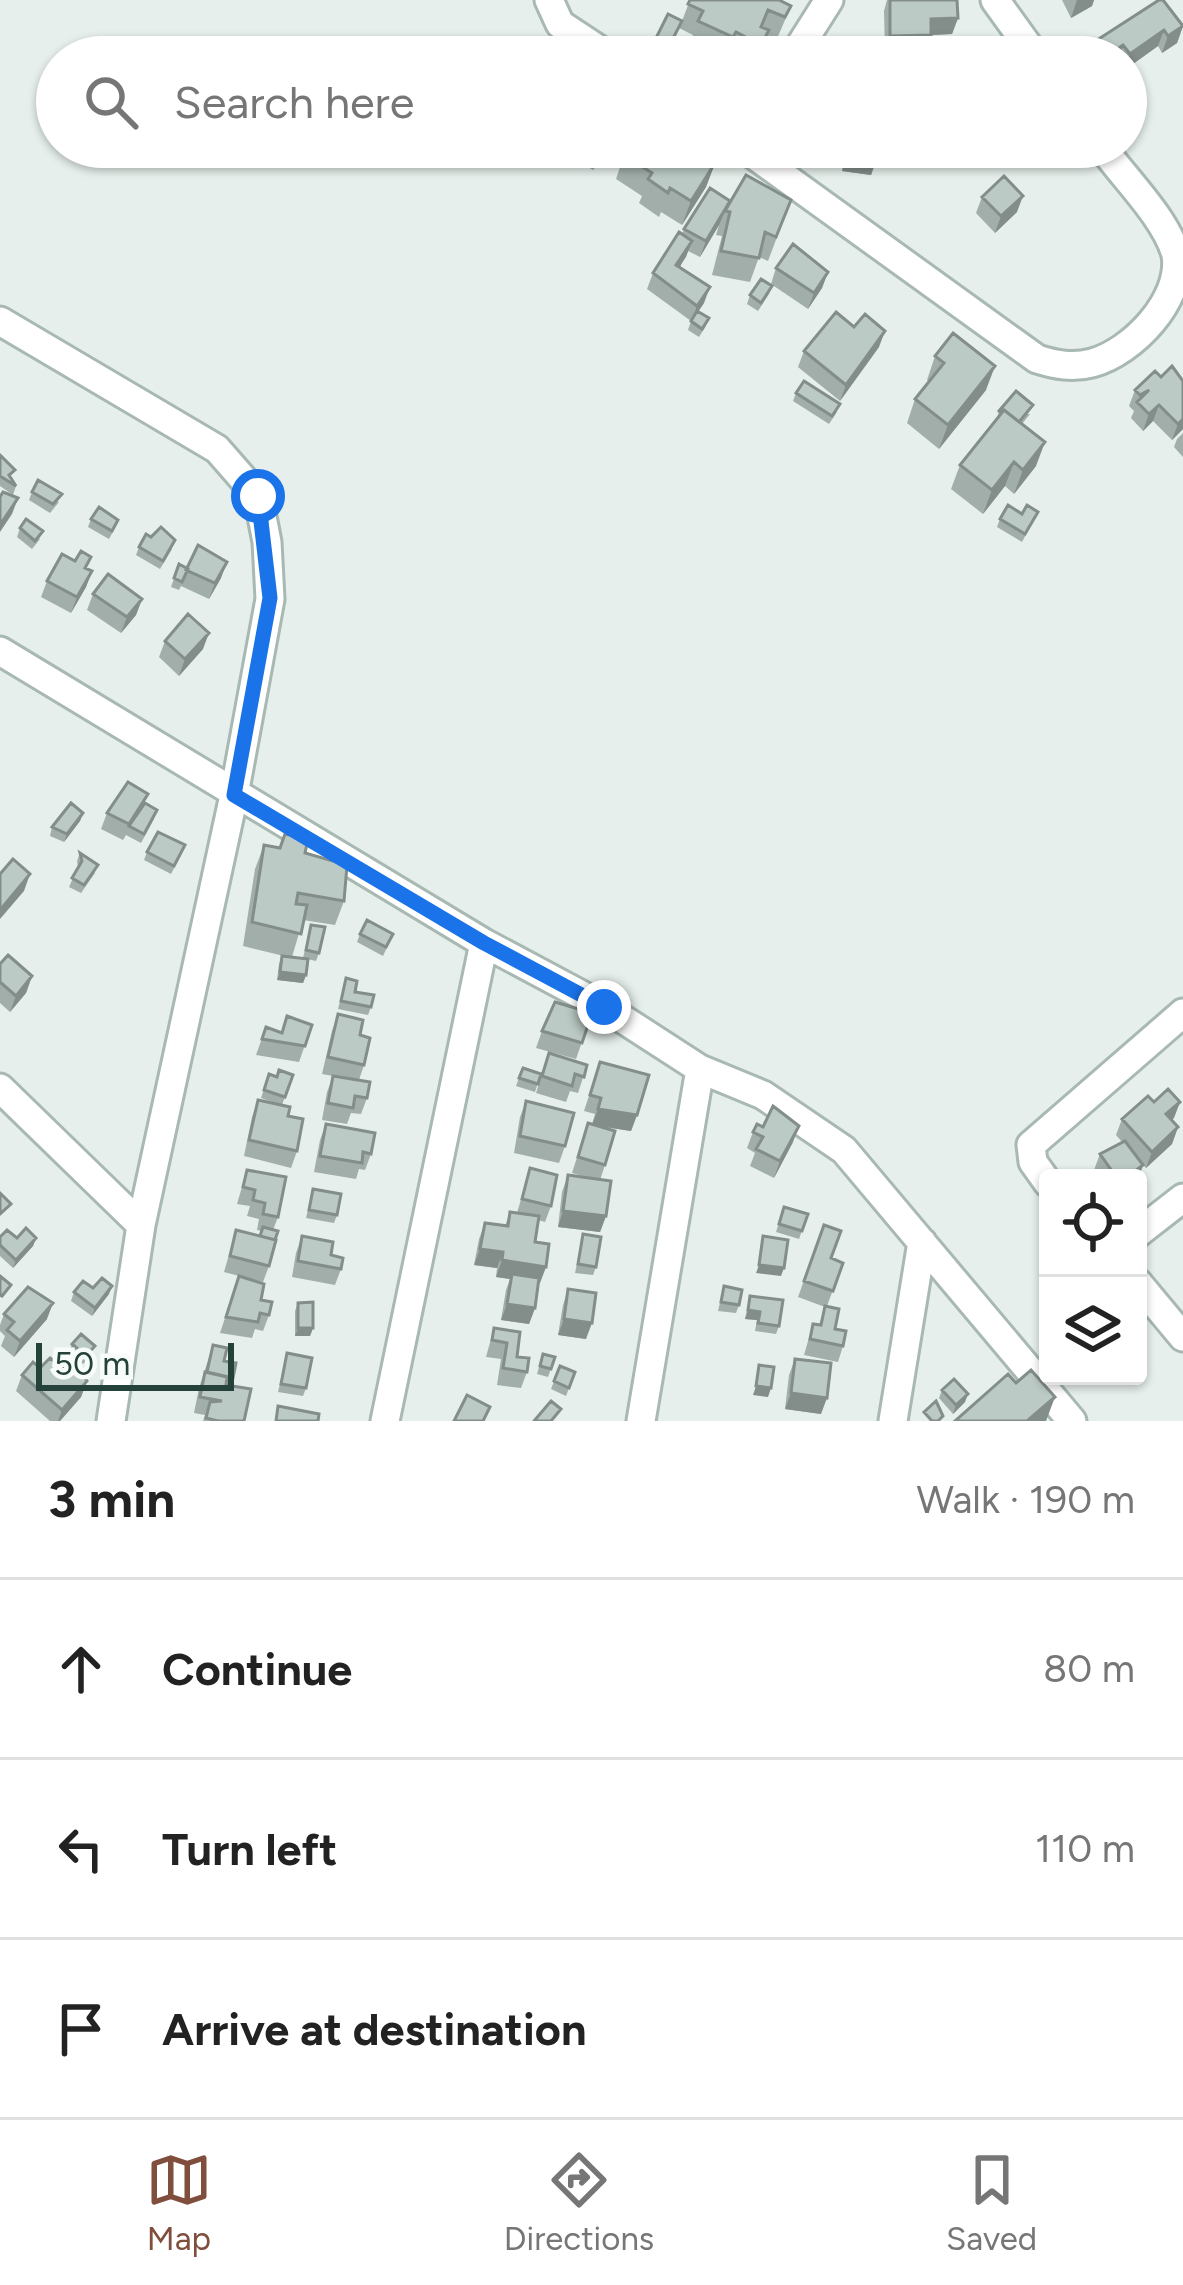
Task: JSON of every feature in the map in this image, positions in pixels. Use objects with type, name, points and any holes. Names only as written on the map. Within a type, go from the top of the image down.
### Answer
[{"type":"street","points":[[549,0],[553,15],[578,36]]},
{"type":"street","points":[[806,36],[829,0]]},
{"type":"street","points":[[995,0],[1021,36]]},
{"type":"street","points":[[772,168],[1037,359],[1058,366],[1094,363],[1124,347],[1171,299],[1178,284],[1174,248],[1117,168]]},
{"type":"street","points":[[0,321],[217,449],[258,496],[270,598],[234,795],[141,1225],[111,1421]]},
{"type":"street","points":[[0,651],[484,943],[604,1007],[700,1069],[763,1094],[830,1138],[1072,1421]]},
{"type":"street","points":[[385,1421],[484,943]]},
{"type":"street","points":[[1039,1170],[1031,1145],[1183,1013]]},
{"type":"street","points":[[641,1421],[700,1069]]},
{"type":"street","points":[[0,1088],[141,1225]]},
{"type":"street","points":[[1147,1226],[1183,1198]]},
{"type":"street","points":[[893,1421],[922,1242]]},
{"type":"street","points":[[1147,1294],[1183,1337]]},
{"type":"building","points":[[690,0],[779,0],[791,6],[785,17],[768,10],[761,27],[769,30],[766,36],[736,32],[731,36],[698,21],[703,11],[688,4]]},
{"type":"building","points":[[890,0],[957,0],[958,18],[931,19],[931,35],[890,36]]},
{"type":"building","points":[[1159,0],[1183,26],[1168,36],[1164,30],[1147,42],[1147,36],[1103,36]]},
{"type":"building","points":[[668,14],[682,21],[674,36],[657,36]]},
{"type":"building","points":[[644,168],[712,168],[691,201],[648,179],[652,173]]},
{"type":"building","points":[[746,175],[791,200],[776,237],[765,232],[759,258],[721,251],[730,212],[725,211]]},
{"type":"building","points":[[1004,176],[1023,196],[1001,216],[982,197]]},
{"type":"building","points":[[710,188],[730,201],[706,241],[684,229]]},
{"type":"building","points":[[679,232],[692,241],[676,265],[710,287],[697,306],[653,273]]},
{"type":"building","points":[[793,244],[828,272],[814,293],[776,268]]},
{"type":"building","points":[[761,279],[772,286],[761,303],[750,295]]},
{"type":"building","points":[[697,311],[709,318],[702,329],[691,321]]},
{"type":"building","points":[[836,312],[854,327],[865,314],[885,331],[846,385],[804,351]]},
{"type":"building","points":[[953,333],[995,366],[948,425],[915,399],[944,363],[935,356]]},
{"type":"building","points":[[1172,366],[1183,381],[1183,419],[1178,424],[1159,405],[1149,414],[1137,402],[1149,390],[1140,395],[1135,390],[1155,371],[1161,377]]},
{"type":"building","points":[[804,381],[840,404],[832,416],[796,393]]},
{"type":"building","points":[[1016,391],[1033,405],[1019,422],[999,411]]},
{"type":"building","points":[[1004,410],[1045,442],[1023,470],[1014,462],[992,490],[960,465]]},
{"type":"building","points":[[0,455],[15,470],[9,475],[16,486],[0,476]]},
{"type":"building","points":[[38,480],[62,494],[53,504],[32,492]]},
{"type":"building","points":[[3,492],[18,498],[0,525],[0,497]]},
{"type":"building","points":[[1008,505],[1022,514],[1027,505],[1038,512],[1025,534],[1000,519]]},
{"type":"building","points":[[99,507],[118,520],[112,531],[91,519]]},
{"type":"building","points":[[26,519],[43,531],[35,541],[20,528]]},
{"type":"building","points":[[161,527],[175,540],[163,561],[139,547],[146,534],[151,537]]},
{"type":"building","points":[[198,545],[227,562],[215,583],[186,570]]},
{"type":"building","points":[[81,551],[91,557],[85,568],[92,571],[77,597],[47,581],[62,554],[75,561]]},
{"type":"building","points":[[179,564],[188,569],[182,582],[174,578]]},
{"type":"building","points":[[108,574],[142,599],[127,617],[93,594]]},
{"type":"building","points":[[188,614],[209,633],[185,659],[165,641]]},
{"type":"building","points":[[128,782],[148,794],[129,824],[107,813]]},
{"type":"building","points":[[71,803],[83,813],[67,834],[52,827]]},
{"type":"building","points":[[145,803],[157,810],[144,834],[129,826]]},
{"type":"building","points":[[158,832],[185,845],[174,866],[147,852]]},
{"type":"building","points":[[285,834],[308,839],[305,853],[347,865],[344,901],[298,893],[296,904],[307,905],[301,934],[252,922],[264,845],[280,848]]},
{"type":"building","points":[[80,853],[98,865],[84,885],[72,878],[82,861]]},
{"type":"building","points":[[13,859],[30,874],[0,910],[0,874]]},
{"type":"building","points":[[367,920],[393,934],[386,947],[360,934]]},
{"type":"building","points":[[311,925],[325,927],[319,953],[306,950]]},
{"type":"building","points":[[8,955],[32,976],[16,996],[0,982],[0,964]]},
{"type":"building","points":[[282,956],[308,959],[306,975],[280,972]]},
{"type":"building","points":[[346,978],[357,981],[355,992],[374,995],[371,1007],[341,1001]]},
{"type":"building","points":[[555,1002],[592,1013],[582,1043],[542,1031]]},
{"type":"building","points":[[338,1014],[363,1020],[360,1035],[370,1038],[364,1065],[328,1057]]},
{"type":"building","points":[[287,1016],[312,1025],[305,1046],[262,1039],[266,1027],[282,1033]]},
{"type":"building","points":[[549,1053],[587,1065],[584,1077],[575,1074],[572,1086],[542,1076]]},
{"type":"building","points":[[600,1062],[649,1075],[637,1115],[598,1109],[601,1098],[590,1095]]},
{"type":"building","points":[[523,1068],[541,1074],[538,1084],[519,1078]]},
{"type":"building","points":[[279,1070],[293,1075],[285,1097],[264,1090],[269,1074],[277,1077]]},
{"type":"building","points":[[333,1076],[370,1082],[367,1098],[355,1096],[353,1108],[328,1103]]},
{"type":"building","points":[[1168,1089],[1180,1102],[1166,1114],[1178,1127],[1152,1152],[1122,1119],[1148,1096],[1154,1102]]},
{"type":"building","points":[[258,1100],[290,1107],[288,1116],[303,1119],[297,1151],[249,1140]]},
{"type":"building","points":[[526,1101],[574,1113],[565,1146],[520,1136]]},
{"type":"building","points":[[773,1106],[799,1126],[780,1161],[756,1149],[763,1137],[753,1132],[757,1124],[763,1127]]},
{"type":"building","points":[[588,1123],[615,1131],[605,1165],[578,1157]]},
{"type":"building","points":[[326,1124],[375,1133],[371,1154],[363,1152],[362,1163],[320,1156]]},
{"type":"building","points":[[1125,1141],[1143,1165],[1111,1169],[1100,1154]]},
{"type":"building","points":[[530,1168],[557,1175],[551,1206],[522,1199]]},
{"type":"building","points":[[247,1170],[286,1177],[278,1217],[263,1214],[265,1203],[253,1200],[255,1190],[243,1187]]},
{"type":"building","points":[[568,1175],[611,1181],[606,1216],[563,1211]]},
{"type":"building","points":[[313,1189],[341,1194],[337,1215],[309,1210]]},
{"type":"building","points":[[0,1193],[11,1204],[0,1214]]},
{"type":"building","points":[[784,1207],[808,1214],[802,1231],[779,1224]]},
{"type":"building","points":[[510,1212],[539,1216],[535,1242],[549,1244],[546,1267],[502,1260],[503,1252],[480,1249],[485,1223],[508,1226]]},
{"type":"building","points":[[824,1225],[841,1231],[831,1258],[843,1263],[833,1291],[804,1281]]},
{"type":"building","points":[[263,1227],[278,1231],[275,1240],[260,1236]]},
{"type":"building","points":[[26,1228],[36,1238],[16,1260],[0,1245],[0,1237],[7,1230],[17,1238]]},
{"type":"building","points":[[236,1230],[276,1240],[269,1266],[230,1256]]},
{"type":"building","points":[[583,1234],[601,1237],[596,1267],[578,1264]]},
{"type":"building","points":[[302,1236],[333,1242],[331,1255],[343,1258],[341,1269],[298,1261]]},
{"type":"building","points":[[763,1236],[788,1240],[784,1268],[759,1265]]},
{"type":"building","points":[[512,1274],[539,1278],[535,1308],[507,1304]]},
{"type":"building","points":[[0,1276],[11,1285],[2,1296],[0,1295]]},
{"type":"building","points":[[239,1276],[264,1284],[261,1300],[272,1302],[269,1315],[260,1313],[258,1322],[226,1317]]},
{"type":"building","points":[[102,1278],[112,1286],[95,1308],[74,1292],[83,1281],[93,1288]]},
{"type":"building","points":[[724,1286],[742,1290],[739,1305],[721,1302]]},
{"type":"building","points":[[28,1287],[53,1303],[20,1341],[7,1330],[14,1322],[4,1314]]},
{"type":"building","points":[[568,1289],[596,1293],[592,1323],[564,1319]]},
{"type":"building","points":[[750,1296],[783,1300],[779,1326],[758,1323],[760,1312],[748,1310]]},
{"type":"building","points":[[313,1302],[313,1328],[298,1328],[298,1303]]},
{"type":"building","points":[[825,1306],[839,1309],[835,1329],[846,1331],[843,1346],[810,1339],[813,1324],[821,1325]]},
{"type":"building","points":[[494,1328],[520,1332],[517,1357],[529,1358],[527,1372],[503,1368],[507,1343],[492,1340]]},
{"type":"building","points":[[81,1334],[95,1346],[86,1356],[72,1344]]},
{"type":"building","points":[[213,1345],[227,1348],[224,1361],[236,1363],[233,1378],[207,1372]]},
{"type":"building","points":[[287,1353],[312,1358],[306,1388],[281,1384]]},
{"type":"building","points":[[543,1354],[555,1357],[551,1369],[540,1366]]},
{"type":"building","points":[[50,1358],[62,1368],[70,1359],[87,1381],[62,1410],[22,1375],[33,1362],[40,1368]]},
{"type":"building","points":[[795,1359],[831,1363],[827,1398],[791,1393]]},
{"type":"building","points":[[759,1365],[774,1367],[771,1388],[756,1386]]},
{"type":"building","points":[[560,1366],[575,1372],[569,1388],[554,1381]]},
{"type":"building","points":[[1031,1370],[1039,1385],[1055,1397],[1027,1421],[955,1421],[1008,1374],[1016,1383]]},
{"type":"building","points":[[205,1372],[227,1377],[226,1385],[251,1389],[244,1421],[206,1418],[210,1402],[222,1401],[200,1397]]},
{"type":"building","points":[[954,1379],[968,1394],[956,1405],[942,1390]]},
{"type":"building","points":[[467,1395],[490,1407],[483,1421],[454,1421]]},
{"type":"building","points":[[551,1401],[561,1409],[551,1421],[534,1421]]},
{"type":"building","points":[[936,1401],[943,1416],[932,1421],[924,1412]]},
{"type":"building","points":[[278,1406],[319,1414],[318,1421],[276,1421]]},
{"type":"route","points":[[258,496],[270,598],[234,795],[484,943],[604,1007]]}]
